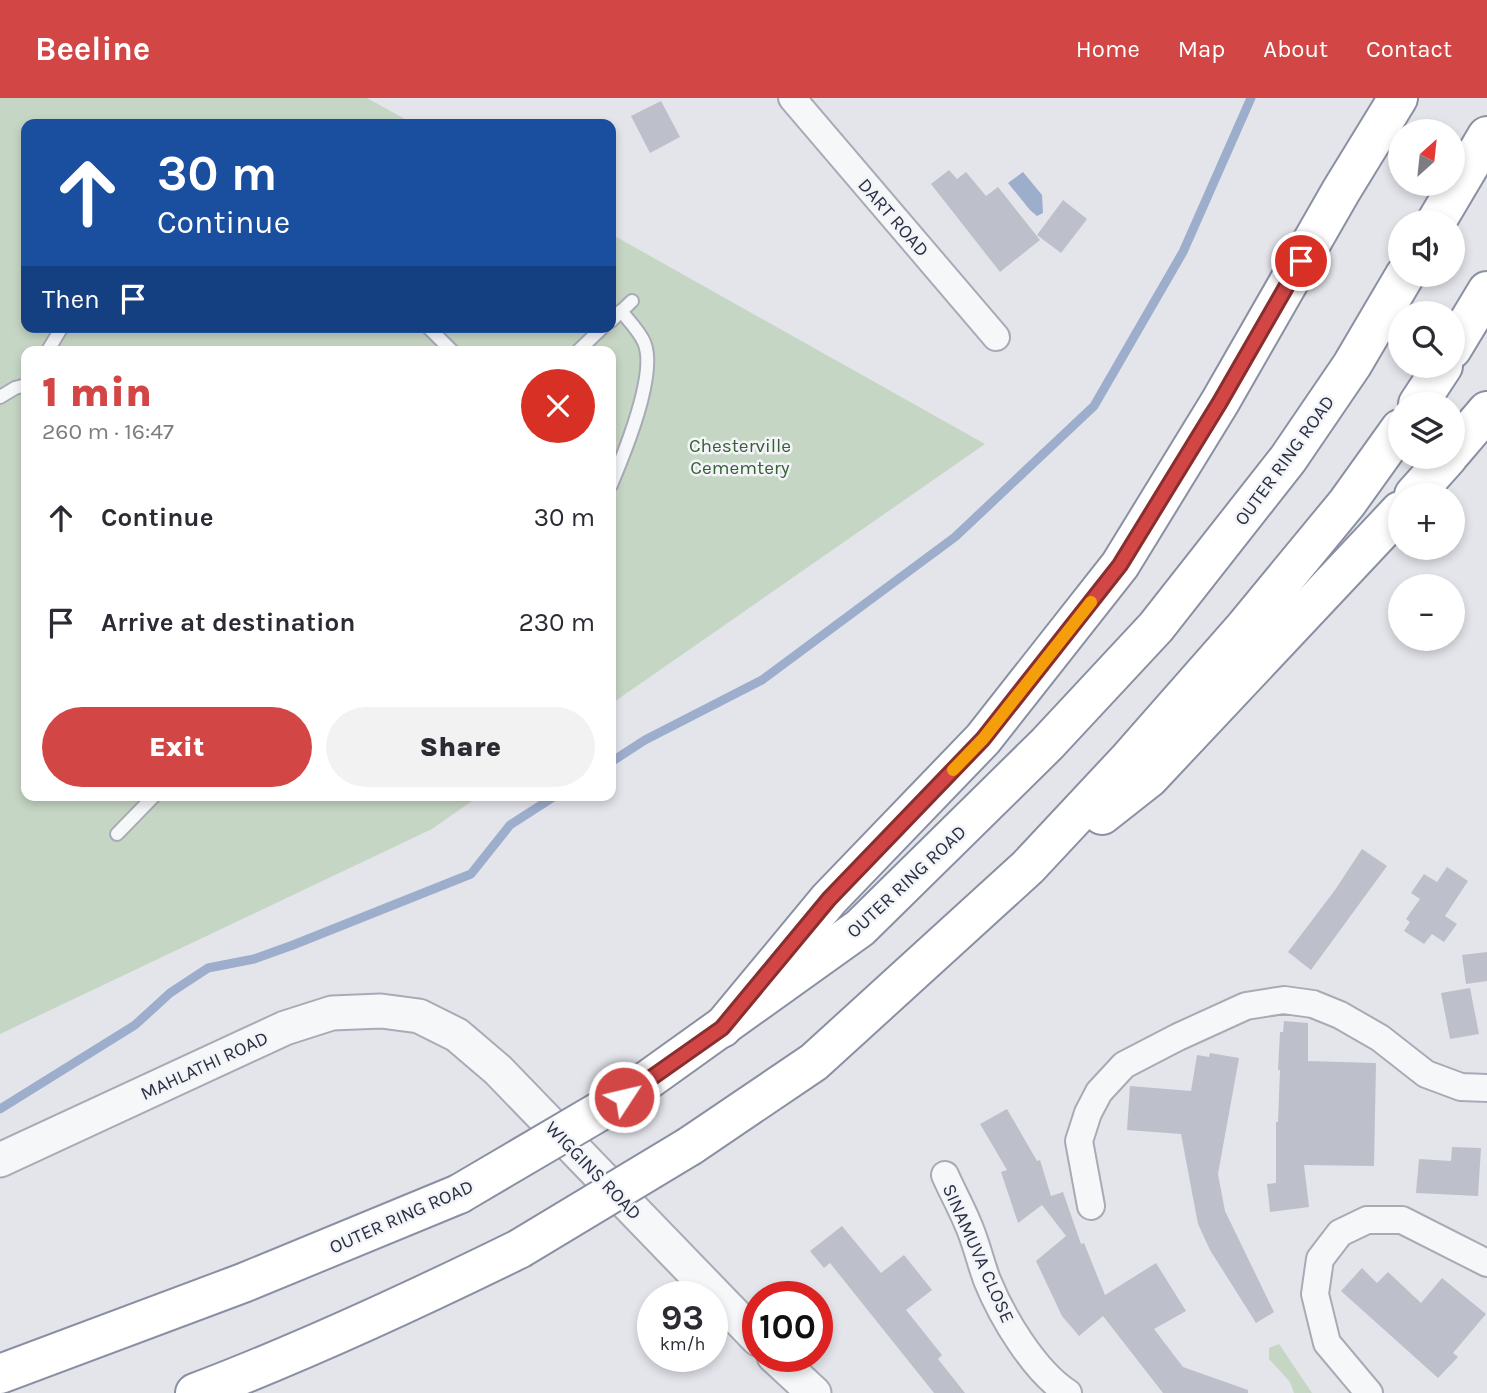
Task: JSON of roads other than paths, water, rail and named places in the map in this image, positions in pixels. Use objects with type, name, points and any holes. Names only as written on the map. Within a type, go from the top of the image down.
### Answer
[{"type":"highway","points":[[1341,191],[1380,98]]},
{"type":"highway","points":[[722,1028],[829,899],[983,739],[1120,565],[1220,402],[1341,191],[1398,98]]},
{"type":"highway","points":[[1443,210],[1487,136]]},
{"type":"highway","name":"OUTER RING ROAD","points":[[0,1374],[243,1283],[459,1194],[624,1097],[860,928],[1047,744],[1156,627],[1288,459],[1352,365],[1398,287]]},
{"type":"highway","points":[[1465,327],[1487,291]]},
{"type":"highway","points":[[1465,437],[1487,411]]},
{"type":"highway","points":[[195,1393],[301,1351],[413,1301],[519,1249],[690,1146],[814,1062],[1028,867],[1128,760],[1244,628],[1347,503],[1388,446]]},
{"type":"highway","points":[[1425,483],[1437,469]]},
{"type":"highway","points":[[1028,867],[1125,799],[1149,778],[1388,524]]},
{"type":"street","name":"DART ROAD","points":[[792,98],[996,337]]},
{"type":"street","points":[[1091,1206],[1079,1141],[1088,1113],[1100,1092],[1125,1065],[1246,1006],[1284,1000],[1313,1004],[1340,1015],[1380,1038],[1426,1074],[1461,1087],[1487,1087]]},
{"type":"street","name":"MAHLATHI ROAD","points":[[0,1160],[285,1028],[332,1013],[381,1011],[419,1016]]},
{"type":"street","name":"WIGGINS ROAD","points":[[419,1016],[457,1035],[498,1070],[742,1322]]},
{"type":"street","name":"SINAMUVA CLOSE","points":[[944,1175],[968,1224],[988,1282],[1008,1323],[1033,1359],[1057,1386],[1068,1393]]},
{"type":"street","points":[[1369,1393],[1327,1343],[1315,1294],[1320,1259],[1340,1233],[1367,1220],[1402,1220],[1487,1263]]},
{"type":"street","points":[[791,1372],[814,1393]]},
{"type":"lane","points":[[616,316],[632,301]]},
{"type":"lane","points":[[616,473],[628,444],[644,389],[648,358],[640,335],[621,311]]},
{"type":"lane","points":[[434,333],[447,346]]},
{"type":"lane","points":[[583,346],[597,333]]},
{"type":"lane","points":[[0,397],[21,386]]},
{"type":"lane","points":[[117,834],[148,801]]},
{"type":"water","points":[[1023,172],[1042,195],[1043,213],[1037,216],[1008,183]]},
{"type":"waterway","points":[[616,759],[645,740],[762,680],[955,537],[1094,406],[1183,252],[1251,98]]},
{"type":"waterway","points":[[0,1109],[135,1025],[170,993],[208,968],[254,959],[471,874],[510,825],[547,801]]},
{"type":"park label","name":"Chesterville Cememtery","points":[[740,456]]}]
